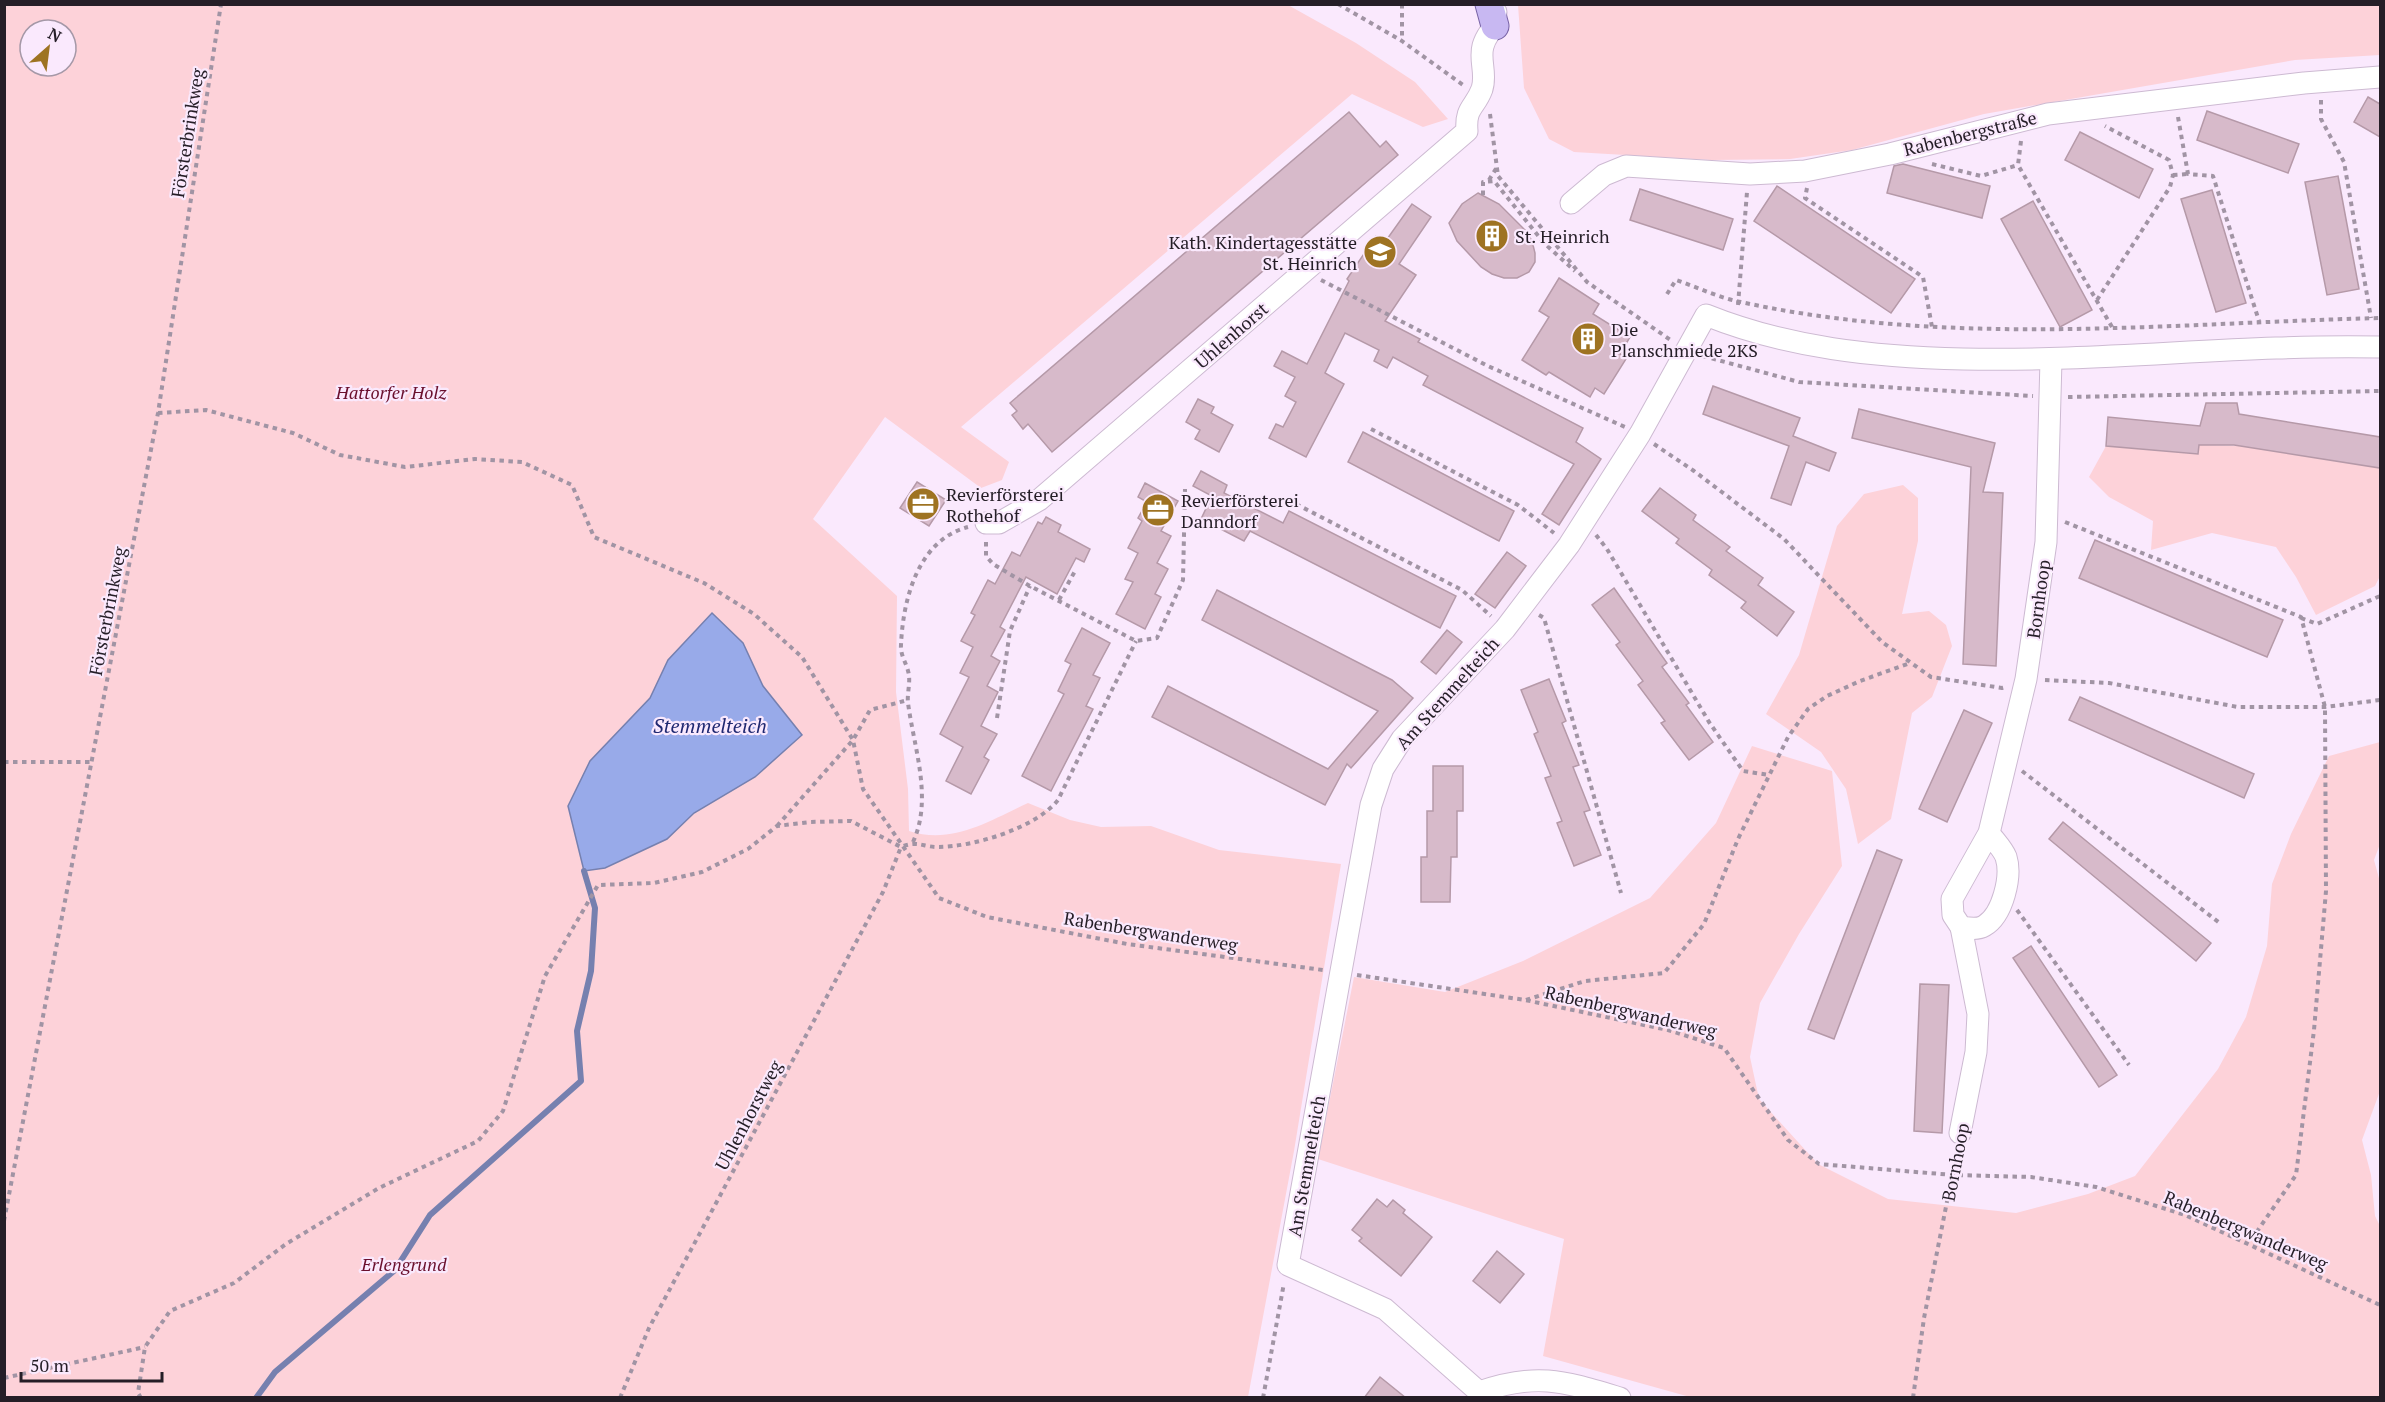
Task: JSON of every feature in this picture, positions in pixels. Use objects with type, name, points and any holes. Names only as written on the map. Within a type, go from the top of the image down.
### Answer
[{"type":"street","points":[[1484,104],[1483,46],[1493,12]]},
{"type":"street","name":"Rabenbergstraße","points":[[1571,203],[1604,175],[1626,166],[1750,174],[1810,170],[1890,154],[2023,120],[2076,111],[2175,98],[2380,77]]},
{"type":"street","name":"Uhlenhorst","points":[[986,523],[999,523],[1039,500],[1467,131],[1468,109],[1484,104]]},
{"type":"street","name":"Am Stemmelteich","points":[[1288,1265],[1371,805],[1383,770],[1402,739],[1505,628],[1569,545],[1640,434],[1706,315],[1737,328]]},
{"type":"street","points":[[1737,328],[1796,344],[1903,358],[2051,360],[2319,346],[2380,347]]},
{"type":"street","name":"Bornhoop","points":[[1960,1133],[1976,1052],[1978,1014],[1961,927],[1953,915],[1952,899],[1981,852],[1989,833],[2026,679],[2046,542],[2051,360]]},
{"type":"street","points":[[1961,927],[1972,929],[1985,926],[2000,905],[2009,881],[2006,856],[1989,833]]},
{"type":"street","points":[[1288,1265],[1385,1309],[1480,1395],[1507,1382],[1547,1379],[1620,1398]]},
{"type":"path","name":"Försterbrinkweg","points":[[4,1221],[158,413],[221,4]]},
{"type":"path","points":[[1338,4],[1402,41],[1484,104]]},
{"type":"path","points":[[1402,4],[1402,41]]},
{"type":"path","points":[[2321,82],[2321,119],[2344,162],[2371,318]]},
{"type":"path","points":[[2175,98],[2188,174]]},
{"type":"path","points":[[2076,111],[2169,160],[2172,175],[2161,203],[2097,300]]},
{"type":"path","points":[[2023,120],[2018,165],[2113,327]]},
{"type":"path","points":[[1924,162],[1981,176],[2018,165]]},
{"type":"path","points":[[1489,180],[1497,166]]},
{"type":"path","points":[[1810,170],[1805,198],[1923,277],[1932,327]]},
{"type":"path","points":[[1737,328],[1750,174]]},
{"type":"path","points":[[2172,175],[2213,176],[2259,321]]},
{"type":"path","points":[[1483,195],[1481,188],[1483,182],[1494,181],[1544,243],[1587,282]]},
{"type":"path","points":[[1304,271],[1488,366],[1640,434],[1694,471],[1784,539],[1882,642],[1931,678],[2001,688],[2026,679],[2109,683],[2238,707],[2325,707],[2380,700]]},
{"type":"path","points":[[1667,294],[1676,280],[1739,302],[1851,321],[1967,330],[2380,318]]},
{"type":"path","points":[[158,413],[206,410],[294,433],[340,455],[405,468],[475,459],[522,462],[572,485],[594,537],[705,583],[754,614],[802,657],[853,740]]},
{"type":"path","points":[[1371,429],[1518,505],[1569,545]]},
{"type":"path","points":[[913,842],[921,825],[922,795],[908,700],[909,675],[900,647],[913,579],[924,559],[941,541],[955,531],[986,523],[986,556],[993,564],[1030,586],[1136,641],[1157,638],[1183,580],[1185,489]]},
{"type":"path","points":[[1296,504],[1462,590],[1505,628]]},
{"type":"path","points":[[2047,515],[2317,624],[2380,596]]},
{"type":"path","points":[[1585,521],[1607,549],[1709,722],[1743,771],[1770,775]]},
{"type":"path","points":[[1059,600],[1075,572]]},
{"type":"path","points":[[997,718],[1010,631],[1030,586]]},
{"type":"path","points":[[1524,604],[1544,618],[1621,893]]},
{"type":"path","points":[[2249,1243],[2296,1175],[2314,1030],[2326,891],[2325,707],[2301,617]]},
{"type":"path","points":[[777,826],[850,821],[901,847],[913,842],[937,847],[986,838],[1033,821],[1049,812],[1058,800],[1136,641]]},
{"type":"path","points":[[1525,1000],[1585,981],[1664,973],[1704,924],[1738,839],[1788,737],[1808,709],[1827,696],[1860,681],[1911,663]]},
{"type":"path","points":[[141,1398],[138,1393],[145,1347],[170,1311],[234,1283],[286,1244],[379,1188],[478,1141],[503,1112],[545,976],[598,885],[654,883],[702,872],[748,849],[777,826],[853,740],[870,710],[908,700]]},
{"type":"path","name":"Rabenbergwanderweg","points":[[853,740],[863,789],[901,847],[939,898],[987,917],[1127,944],[1425,983],[1525,1000],[1668,1030],[1724,1048],[1788,1140],[1819,1164],[1953,1175],[2031,1177],[2096,1188],[2185,1215],[2380,1305]]},
{"type":"path","points":[[2007,760],[2221,924]]},
{"type":"path","points":[[4,762],[92,762]]},
{"type":"path","name":"Uhlenhorstweg","points":[[620,1398],[649,1328],[883,892],[901,847]]},
{"type":"path","points":[[2005,892],[2129,1065]]},
{"type":"path","name":"Bornhoop","points":[[1913,1398],[1924,1318],[1960,1133]]},
{"type":"path","points":[[1263,1398],[1288,1265]]},
{"type":"path","points":[[4,1378],[145,1347]]},
{"type":"green space","name":"Hattorfer Holz","points":[[5,5],[1288,5],[1356,43],[1415,82],[1448,119],[1423,127],[1352,94],[961,427],[1009,462],[1002,480],[981,488],[885,417],[813,519],[897,596],[896,692],[908,789],[909,831],[925,835],[955,833],[985,823],[1028,803],[1070,820],[1101,827],[1151,826],[1219,850],[1341,864],[1294,1151],[1248,1397],[5,1398]],"holes":[[[743,643],[763,686],[802,735],[755,777],[694,813],[667,839],[605,868],[590,761],[650,698],[668,660]]]},
{"type":"green space","points":[[1518,5],[2380,5],[2380,55],[2295,60],[1984,114],[1852,150],[1790,159],[1711,160],[1574,152],[1549,139],[1524,88]]},
{"type":"green space","points":[[2199,445],[2241,446],[2380,468],[2380,576],[2375,586],[2316,615],[2296,577],[2276,547],[2212,533],[2151,550],[2153,521],[2109,497],[2089,477],[2106,446],[2197,454]]},
{"type":"green space","points":[[1903,485],[1918,498],[1918,541],[1902,614],[1929,611],[1946,625],[1952,646],[1932,697],[1912,713],[1891,819],[1858,844],[1846,789],[1821,752],[1766,714],[1799,655],[1837,526],[1864,494]]},
{"type":"green space","points":[[2380,742],[2380,844],[2374,860],[2380,882],[2380,1091],[2362,1140],[2371,1175],[2375,1216],[2380,1226],[2380,1397],[1690,1397],[1543,1356],[1564,1239],[1318,1159],[1354,977],[1445,992],[1523,961],[1650,898],[1716,823],[1752,746],[1832,771],[1842,866],[1799,934],[1760,1003],[1750,1057],[1759,1099],[1818,1164],[1888,1199],[2016,1213],[2088,1194],[2135,1176],[2218,1069],[2246,1017],[2267,946],[2272,884],[2291,834],[2329,756]]},
{"type":"water","name":"Stemmelteich","points":[[712,613],[743,643],[763,686],[802,735],[755,777],[694,813],[667,839],[605,868],[584,871],[568,806],[590,761],[650,698],[668,660]]},
{"type":"building","points":[[2368,97],[2380,104],[2380,137],[2354,122]]},
{"type":"building","points":[[2207,111],[2299,144],[2288,173],[2197,140]]},
{"type":"building","points":[[1349,112],[1380,147],[1386,141],[1398,155],[1052,452],[1028,424],[1023,429],[1012,415],[1017,411],[1010,403]]},
{"type":"building","points":[[2080,132],[2153,169],[2139,198],[2065,160]]},
{"type":"building","points":[[1903,164],[1990,186],[1982,218],[1887,193],[1894,166]]},
{"type":"building","points":[[2338,176],[2359,289],[2327,295],[2305,182]]},
{"type":"building","points":[[1777,186],[1915,279],[1891,313],[1754,221]]},
{"type":"building","points":[[1640,189],[1733,219],[1723,250],[1630,220]]},
{"type":"building","points":[[2212,190],[2246,303],[2216,312],[2181,199]]},
{"type":"building","name":"St. Heinrich","points":[[1478,193],[1499,204],[1526,231],[1535,253],[1535,262],[1529,272],[1517,278],[1504,278],[1492,274],[1481,267],[1457,241],[1449,223],[1462,204]]},
{"type":"building","points":[[2033,201],[2092,310],[2060,327],[2001,219]]},
{"type":"building","points":[[1412,204],[1431,217],[1399,264],[1416,275],[1385,321],[1420,339],[1418,342],[1583,428],[1576,442],[1601,459],[1559,525],[1542,514],[1574,464],[1423,385],[1428,376],[1393,357],[1387,368],[1374,361],[1379,350],[1345,333],[1325,373],[1344,384],[1306,457],[1269,438],[1276,424],[1283,427],[1296,402],[1285,396],[1295,377],[1274,366],[1282,351],[1307,364],[1349,281],[1347,279],[1376,236],[1385,242]]},
{"type":"building","name":"Die Planschmiede 2KS","points":[[1559,278],[1599,304],[1593,314],[1630,337],[1620,354],[1626,359],[1604,394],[1595,388],[1590,397],[1549,372],[1546,375],[1522,360],[1549,317],[1539,311]]},
{"type":"building","points":[[1713,386],[1800,418],[1793,436],[1836,453],[1829,471],[1806,462],[1791,505],[1771,498],[1789,446],[1703,414]]},
{"type":"building","points":[[1198,399],[1214,407],[1211,413],[1233,425],[1219,452],[1195,439],[1200,430],[1186,422]]},
{"type":"building","points":[[2206,403],[2237,403],[2239,414],[2380,437],[2380,468],[2234,445],[2199,445],[2198,454],[2106,446],[2108,417],[2200,426]]},
{"type":"building","points":[[1859,409],[1995,443],[1983,492],[2003,493],[1996,666],[1963,664],[1971,467],[1852,438]]},
{"type":"building","points":[[1363,432],[1514,511],[1499,541],[1348,462]]},
{"type":"building","points":[[1201,471],[1227,485],[1224,493],[1283,523],[1289,511],[1456,596],[1440,628],[1250,531],[1244,541],[1201,519],[1212,496],[1193,486]]},
{"type":"building","name":"Revierförsterei Rothehof","points":[[917,482],[946,500],[929,526],[900,508]]},
{"type":"building","points":[[1145,483],[1178,501],[1161,531],[1171,536],[1157,563],[1168,569],[1155,594],[1161,597],[1145,629],[1116,614],[1133,582],[1125,579],[1138,553],[1128,548],[1142,521],[1138,518],[1147,502],[1138,497]]},
{"type":"building","points":[[1660,488],[1696,515],[1693,520],[1730,547],[1726,551],[1763,578],[1758,585],[1794,612],[1777,636],[1741,608],[1746,602],[1709,575],[1712,570],[1676,543],[1679,539],[1642,511]]},
{"type":"building","points":[[1046,517],[1061,525],[1058,532],[1090,549],[1084,562],[1076,558],[1057,594],[1026,577],[1000,627],[1005,630],[991,656],[1000,661],[987,686],[998,692],[981,726],[997,734],[984,757],[989,760],[971,794],[946,781],[963,747],[940,734],[969,677],[960,673],[973,647],[961,641],[975,615],[971,613],[988,580],[995,584],[1012,552],[1020,556],[1038,522],[1042,524]]},
{"type":"building","points":[[2095,540],[2283,620],[2267,657],[2079,578]]},
{"type":"building","points":[[1507,552],[1526,566],[1495,608],[1475,594]]},
{"type":"building","points":[[1614,588],[1667,663],[1662,667],[1689,703],[1686,705],[1713,742],[1689,760],[1661,723],[1665,721],[1638,685],[1643,681],[1616,645],[1620,642],[1592,605]]},
{"type":"building","points":[[1217,590],[1392,680],[1413,698],[1351,768],[1347,764],[1325,805],[1152,717],[1168,686],[1328,769],[1378,711],[1202,620]]},
{"type":"building","points":[[1082,628],[1110,643],[1093,675],[1100,678],[1086,706],[1093,709],[1051,791],[1022,776],[1064,694],[1058,691],[1071,664],[1065,661]]},
{"type":"building","points":[[1447,630],[1462,642],[1436,674],[1421,662]]},
{"type":"building","points":[[1549,679],[1566,721],[1562,723],[1579,765],[1573,767],[1590,810],[1584,812],[1601,855],[1574,866],[1557,823],[1562,821],[1545,778],[1551,776],[1534,734],[1538,732],[1521,690]]},
{"type":"building","points":[[2080,697],[2254,774],[2244,798],[2069,720]]},
{"type":"building","points":[[1964,710],[1992,723],[1947,822],[1919,809]]},
{"type":"building","points":[[1433,766],[1463,766],[1463,811],[1457,811],[1457,857],[1451,857],[1450,902],[1421,902],[1421,857],[1427,857],[1427,811],[1433,811]]},
{"type":"building","points":[[2063,822],[2211,943],[2196,961],[2049,839]]},
{"type":"building","points":[[1877,850],[1902,860],[1834,1039],[1808,1029]]},
{"type":"building","points":[[2031,946],[2117,1075],[2099,1087],[2013,958]]},
{"type":"building","points":[[1920,984],[1949,985],[1942,1133],[1914,1131]]},
{"type":"building","points":[[1377,1199],[1387,1207],[1393,1200],[1405,1210],[1403,1213],[1432,1237],[1401,1276],[1359,1241],[1362,1238],[1352,1230]]},
{"type":"building","points":[[1497,1251],[1524,1274],[1500,1303],[1473,1281]]},
{"type":"building","points":[[1380,1377],[1406,1398],[1364,1398]]},
{"type":"waterway","points":[[256,1398],[275,1372],[395,1270],[430,1215],[581,1081],[577,1031],[591,971],[595,908],[584,871]]},
{"type":"place","name":"St. Heinrich","points":[[1492,236]]},
{"type":"place","name":"Kath. Kindertagesstätte St. Heinrich","points":[[1380,252]]},
{"type":"place","name":"Die Planschmiede 2KS","points":[[1588,339]]},
{"type":"place","name":"Revierförsterei Rothehof","points":[[923,504]]},
{"type":"place","name":"Revierförsterei Danndorf","points":[[1158,510]]},
{"type":"park label","name":"Erlengrund","points":[[404,1264]]}]
